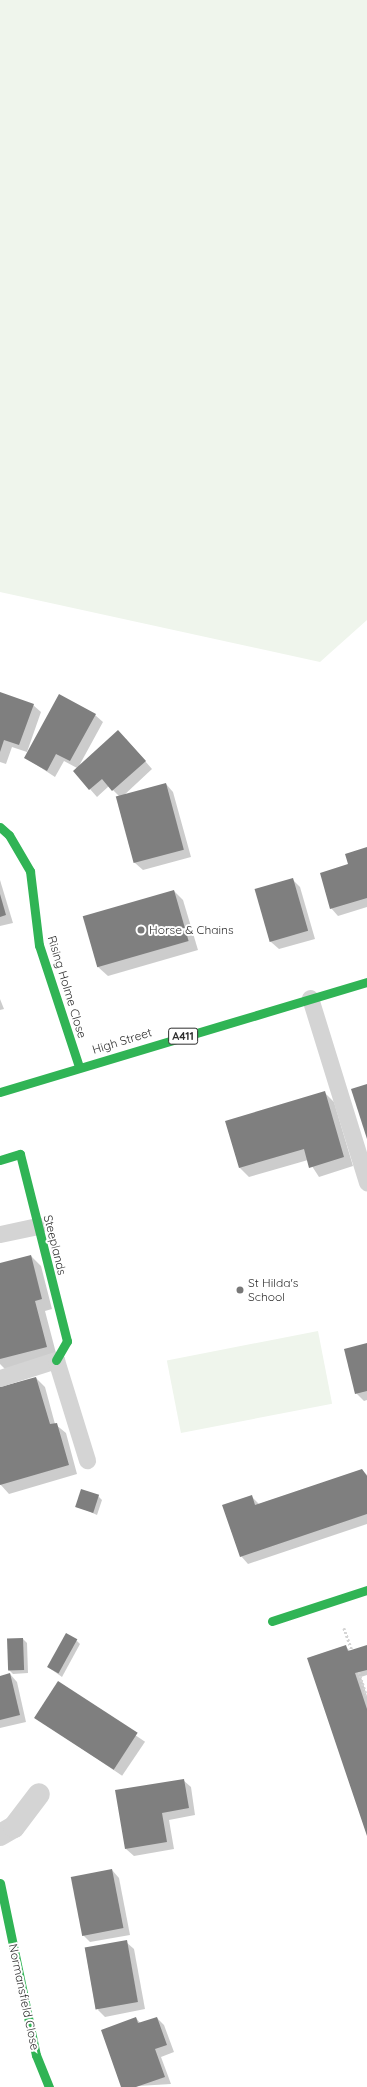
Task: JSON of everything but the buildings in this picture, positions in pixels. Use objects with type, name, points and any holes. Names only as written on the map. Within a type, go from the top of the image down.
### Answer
[{"type":"street","name":"Rising Holme Close","points":[[0,828],[9,835],[30,871],[39,945],[79,1067]]},
{"type":"street","name":"High Street","points":[[0,1092],[79,1067],[367,982]]},
{"type":"street","name":"Steeplands","points":[[0,1160],[20,1154],[68,1341],[56,1360]]},
{"type":"street","points":[[272,1621],[367,1590]]},
{"type":"street","points":[[0,1835],[18,1822],[39,1794]]},
{"type":"street","name":"Normansfield Close","points":[[0,1882],[36,2055],[49,2087]]},
{"type":"lane","points":[[310,998],[367,1182]]},
{"type":"lane","points":[[0,1234],[38,1226]]},
{"type":"lane","points":[[0,1378],[56,1360],[86,1460]]},
{"type":"path","points":[[359,1672],[367,1696]]},
{"type":"shaded area","points":[[0,0],[367,0],[367,620],[320,662],[0,592]]},
{"type":"shaded area","points":[[318,1331],[332,1404],[181,1433],[167,1360]]},
{"type":"traffic: fast","points":[[0,827],[9,835],[30,871],[39,945],[79,1067]]},
{"type":"traffic: fast","points":[[0,1092],[367,982]]},
{"type":"traffic: fast","points":[[0,1160],[20,1154],[67,1341],[56,1360]]},
{"type":"traffic: fast","points":[[272,1621],[367,1590]]},
{"type":"traffic: fast","points":[[0,1883],[36,2055],[49,2087]]},
{"type":"place","name":"Horse & Chains","points":[[141,930]]},
{"type":"place","name":"St Hilda's School","points":[[240,1290]]}]
